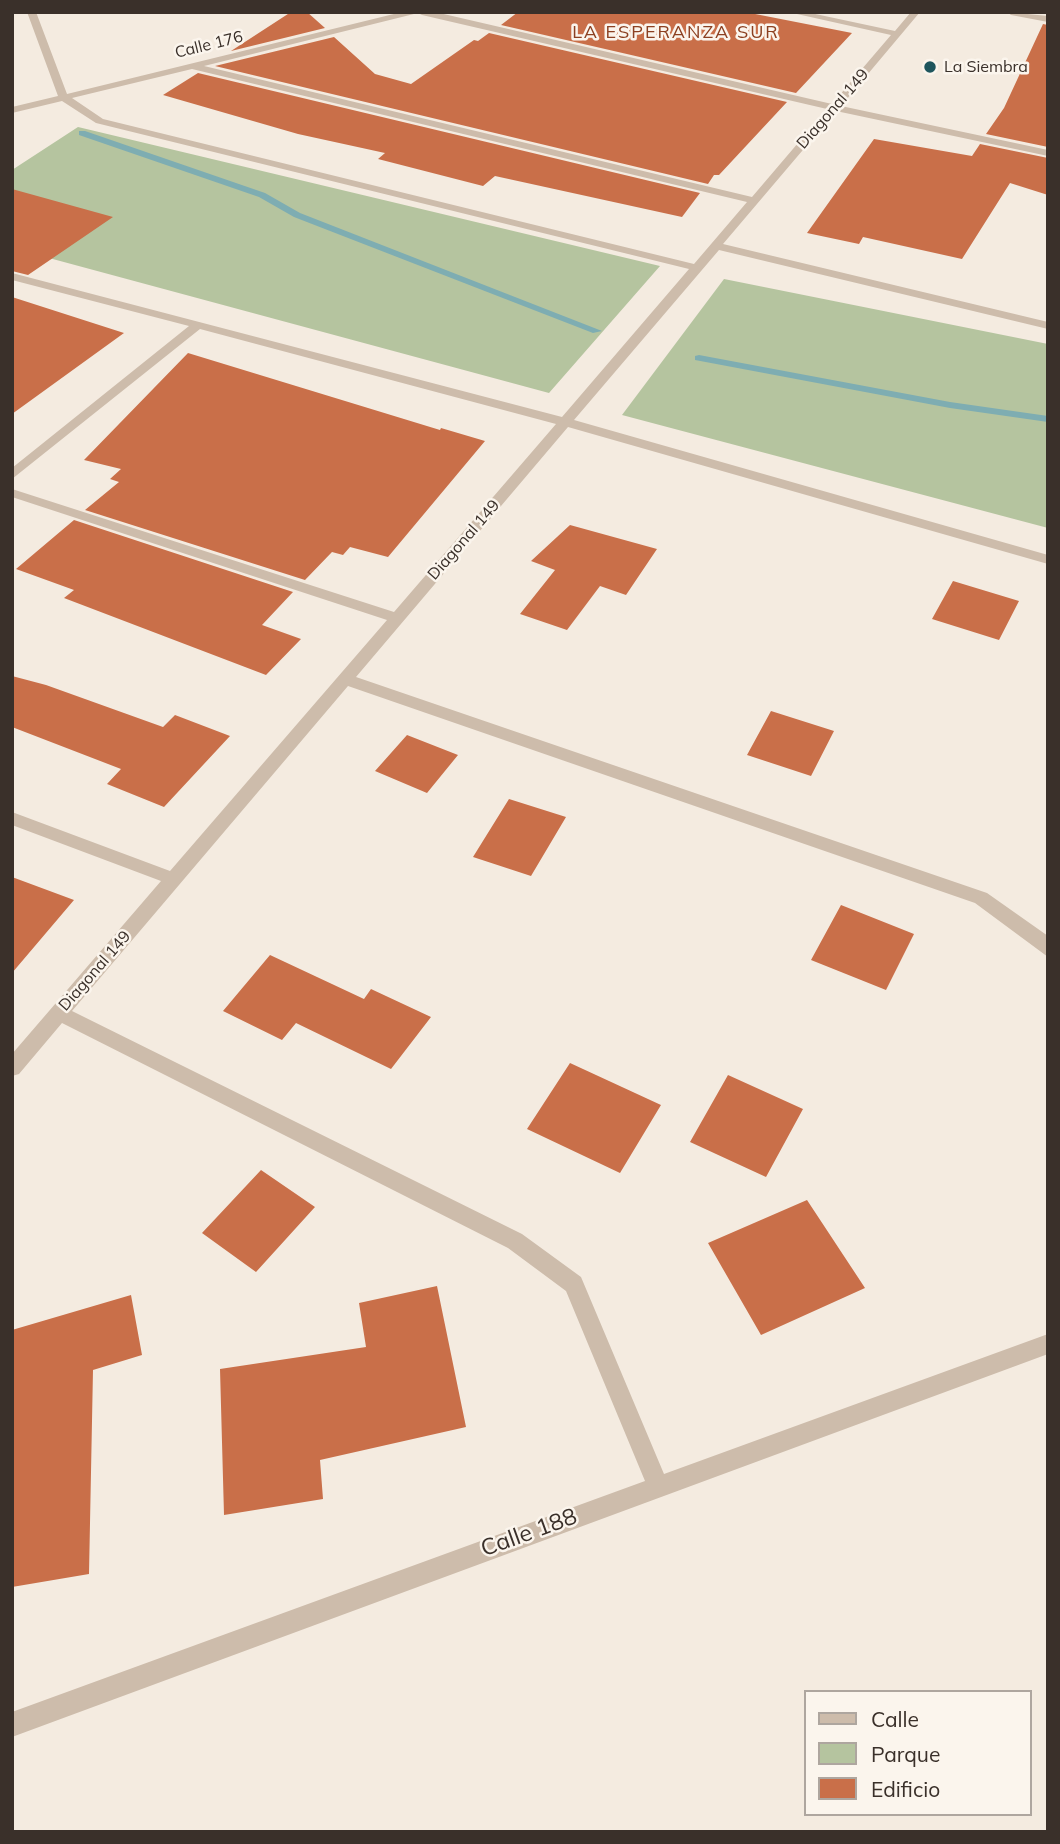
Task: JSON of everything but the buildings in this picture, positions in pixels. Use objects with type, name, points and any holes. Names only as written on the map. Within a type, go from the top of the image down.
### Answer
[{"type":"street","points":[[31,12],[63,97],[100,121],[697,268]]},
{"type":"street","name":"Calle 176","points":[[12,110],[192,66],[353,22],[414,12]]},
{"type":"street","points":[[422,12],[835,108],[1048,153]]},
{"type":"street","points":[[792,12],[898,34]]},
{"type":"street","name":"Diagonal 149","points":[[12,1068],[916,12]]},
{"type":"street","points":[[1010,12],[1048,19]]},
{"type":"street","points":[[192,66],[755,201]]},
{"type":"street","points":[[716,246],[1048,326]]},
{"type":"street","points":[[12,276],[565,422],[1048,560]]},
{"type":"street","points":[[12,475],[199,324]]},
{"type":"street","points":[[12,493],[397,618]]},
{"type":"street","points":[[345,679],[981,898],[1042,941],[1048,950]]},
{"type":"street","points":[[12,818],[173,879]]},
{"type":"street","points":[[59,1013],[515,1241],[574,1284],[658,1486]]},
{"type":"street","name":"Calle 188","points":[[12,1725],[1048,1344]]},
{"type":"green space","points":[[78,127],[660,266],[549,393],[12,248],[12,170]]},
{"type":"green space","points":[[724,279],[1048,344],[1048,528],[622,415]]},
{"type":"waterway","points":[[82,133],[262,195],[297,215],[597,331]]},
{"type":"waterway","points":[[699,358],[950,405],[1048,419]]},
{"type":"place","name":"La Siembra","points":[[930,67]]},
{"type":"district","name":"LA ESPERANZA SUR","points":[[676,33]]}]
